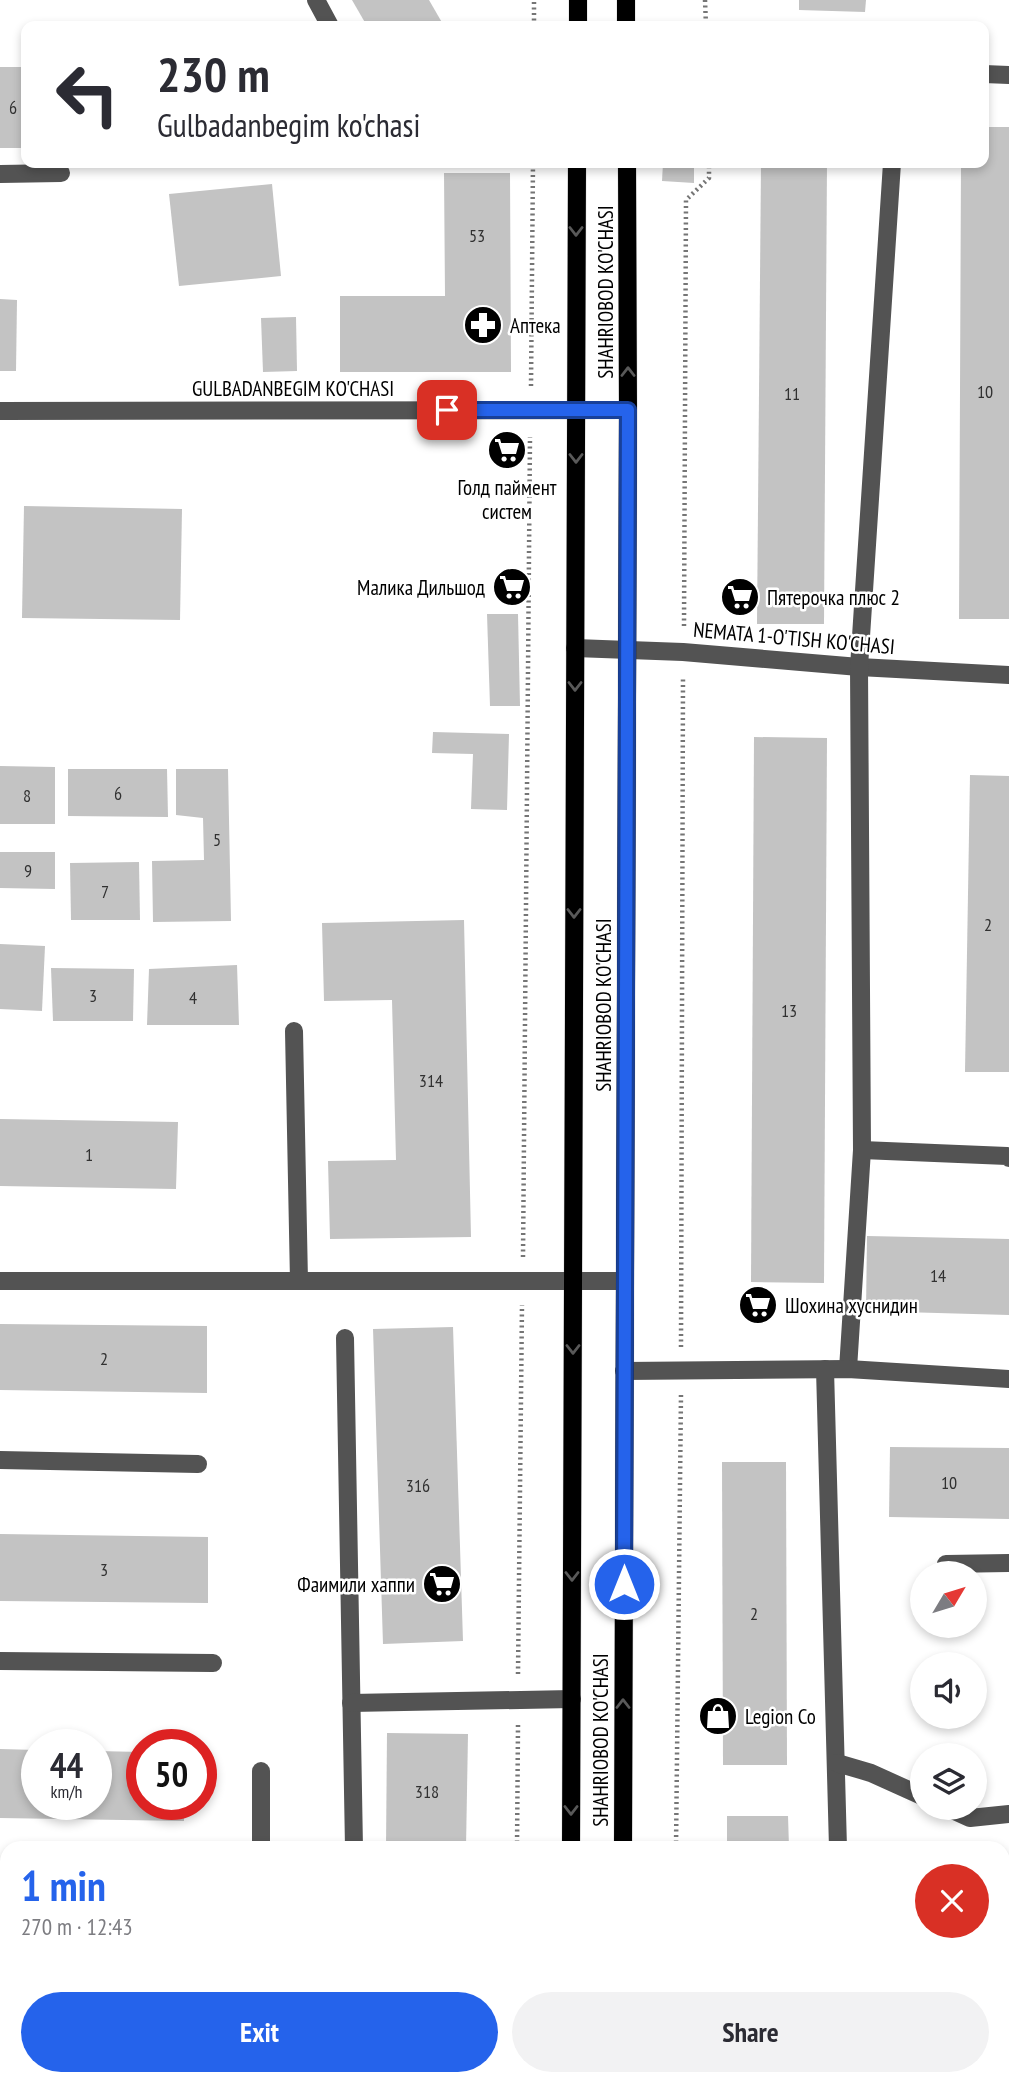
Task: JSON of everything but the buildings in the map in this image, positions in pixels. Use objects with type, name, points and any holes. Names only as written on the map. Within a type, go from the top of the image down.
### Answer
[{"type":"main road","points":[[578,0],[578,21]]},
{"type":"main road","points":[[626,0],[626,21]]},
{"type":"main road","name":"SHAHRIOBOD KO'CHASI","points":[[571,1841],[577,168]]},
{"type":"main road","name":"SHAHRIOBOD KO'CHASI","points":[[623,1841],[628,410],[626,168]]},
{"type":"street","points":[[316,0],[327,21]]},
{"type":"street","points":[[989,74],[1009,75]]},
{"type":"street","points":[[848,1369],[862,1150],[859,667],[892,168]]},
{"type":"street","points":[[0,174],[61,173]]},
{"type":"street","name":"GULBADANBEGIM KO'CHASI","points":[[0,411],[628,410]]},
{"type":"street","name":"NEMATA 1-O'TISH KO'CHASI","points":[[575,648],[683,652],[859,667],[1009,675]]},
{"type":"street","points":[[295,1031],[299,1280]]},
{"type":"street","points":[[862,1150],[1009,1158]]},
{"type":"street","points":[[0,1281],[625,1281]]},
{"type":"street","points":[[345,1338],[354,1841]]},
{"type":"street","points":[[624,1371],[848,1369],[1009,1378]]},
{"type":"street","points":[[825,1370],[838,1841]]},
{"type":"street","points":[[0,1460],[198,1464]]},
{"type":"street","points":[[987,1563],[1009,1563]]},
{"type":"street","points":[[0,1661],[213,1663]]},
{"type":"street","points":[[351,1703],[572,1699]]},
{"type":"street","points":[[837,1763],[872,1773],[910,1790]]},
{"type":"street","points":[[261,1771],[261,1841]]},
{"type":"street","points":[[987,1816],[1009,1814]]},
{"type":"path","points":[[534,0],[534,21]]},
{"type":"path","points":[[705,0],[706,21]]},
{"type":"path","points":[[517,1841],[533,168]]},
{"type":"path","points":[[676,1841],[686,200],[709,178],[709,168]]},
{"type":"place","name":"Аптека","points":[[483,325]]},
{"type":"place","name":"Голд паймент систем","points":[[507,450]]},
{"type":"place","name":"Малика Дильшод","points":[[512,587]]},
{"type":"place","name":"Пятерочка плюс 2","points":[[740,597]]},
{"type":"place","name":"Шохина хуснидин","points":[[758,1305]]},
{"type":"place","name":"Фаимили хаппи","points":[[442,1584]]},
{"type":"place","name":"Legion Co","points":[[718,1716]]},
{"type":"route","points":[[447,410],[628,410],[624,1584]]}]
